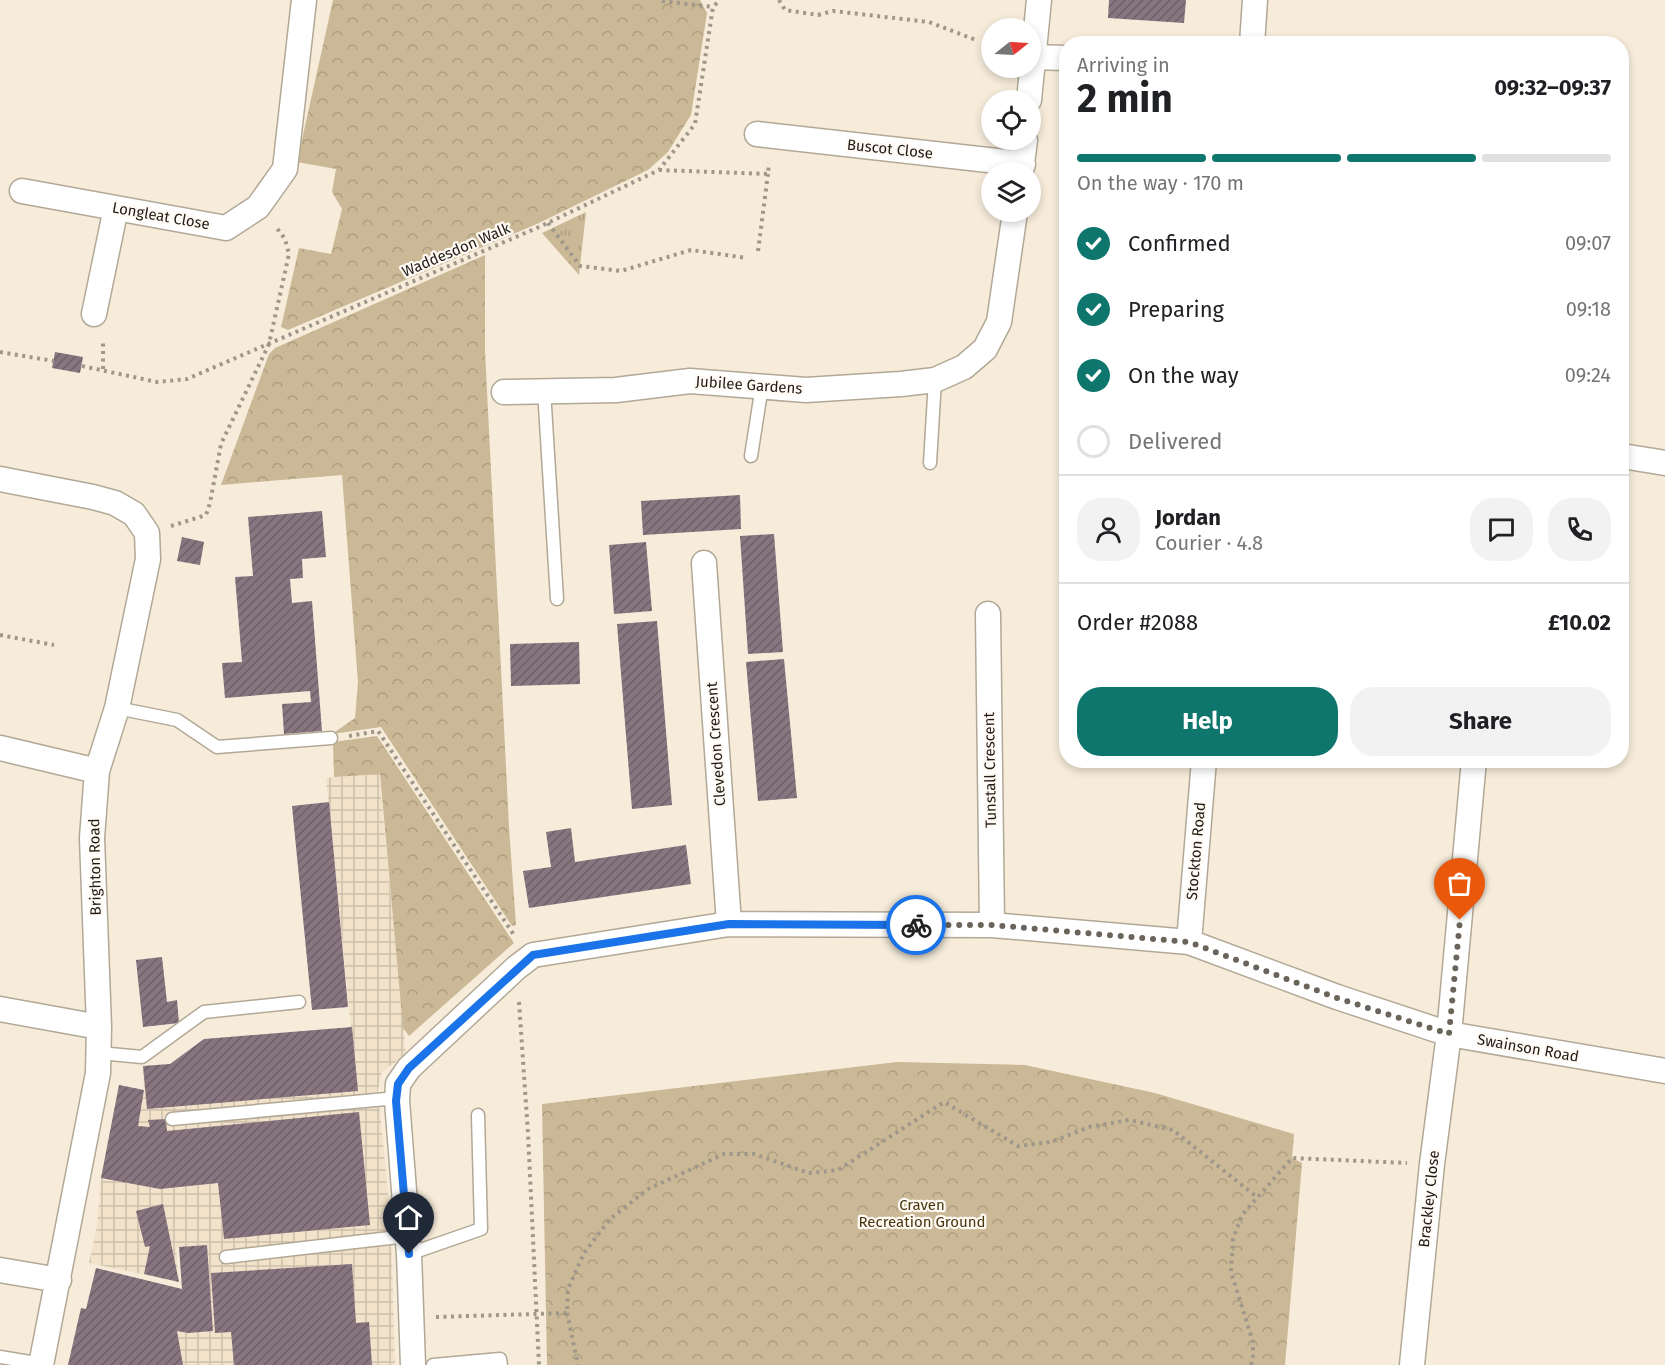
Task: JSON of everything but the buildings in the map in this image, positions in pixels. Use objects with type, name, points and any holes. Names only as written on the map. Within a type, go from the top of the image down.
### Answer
[{"type":"street","name":"Longleat Close","points":[[22,191],[226,228],[258,207],[285,169],[304,0]]},
{"type":"street","points":[[1037,18],[1039,0]]},
{"type":"street","points":[[1253,36],[1255,0]]},
{"type":"street","points":[[1041,57],[1059,58]]},
{"type":"street","name":"Buscot Close","points":[[764,135],[981,163]]},
{"type":"street","points":[[94,314],[116,208]]},
{"type":"street","name":"Jubilee Gardens","points":[[504,392],[616,390],[690,381],[806,390],[935,380],[964,367],[984,349],[999,322],[1014,222]]},
{"type":"street","points":[[1629,457],[1665,463]]},
{"type":"street","points":[[0,479],[115,503],[134,514],[147,533]]},
{"type":"street","name":"Brighton Road","points":[[42,1364],[98,1073],[99,1027],[92,838],[97,771],[117,708],[148,559],[147,533]]},
{"type":"street","name":"Clevedon Crescent","points":[[704,563],[729,924]]},
{"type":"street","name":"Tunstall Crescent","points":[[988,614],[992,925]]},
{"type":"street","points":[[0,748],[97,771]]},
{"type":"street","name":"Stockton Road","points":[[1189,942],[1203,768]]},
{"type":"street","name":"Brackley Close","points":[[1412,1365],[1432,1164],[1449,1034],[1473,768]]},
{"type":"street","name":"Swainson Road","points":[[524,962],[729,924],[992,925],[1189,942],[1337,998],[1449,1034],[1665,1071]]},
{"type":"street","points":[[413,1365],[398,1084],[409,1068],[524,962]]},
{"type":"street","points":[[0,1009],[99,1027]]},
{"type":"street","points":[[0,1270],[59,1280]]},
{"type":"lane","points":[[930,463],[935,380]]},
{"type":"lane","points":[[751,456],[762,386]]},
{"type":"lane","points":[[544,390],[557,599]]},
{"type":"lane","points":[[117,708],[177,720],[217,747],[331,738]]},
{"type":"lane","points":[[99,1053],[142,1057],[204,1012],[299,1002]]},
{"type":"lane","points":[[172,1119],[397,1098]]},
{"type":"lane","points":[[226,1257],[408,1245],[481,1228],[478,1115]]},
{"type":"lane","points":[[0,1357],[42,1364]]},
{"type":"lane","points":[[433,1365],[500,1359],[501,1365]]},
{"type":"path","points":[[710,0],[713,7]]},
{"type":"path","points":[[713,7],[720,0]]},
{"type":"path","points":[[779,0],[785,10],[818,15],[833,11],[929,22],[976,40]]},
{"type":"path","points":[[662,1],[713,7]]},
{"type":"path","name":"Waddesdon Walk","points":[[82,366],[157,382],[187,379],[548,223],[659,170],[695,124],[713,7]]},
{"type":"path","points":[[758,251],[768,174],[764,135]]},
{"type":"path","points":[[659,170],[768,174]]},
{"type":"path","points":[[147,533],[206,515],[221,444],[269,344],[289,254],[285,239],[258,207]]},
{"type":"path","points":[[548,223],[580,266],[621,271],[691,250],[747,258]]},
{"type":"path","points":[[103,342],[103,369]]},
{"type":"path","points":[[0,352],[54,361]]},
{"type":"path","points":[[0,635],[54,645]]},
{"type":"path","points":[[331,738],[378,731],[516,938],[524,962],[528,1133],[539,1365]]},
{"type":"path","points":[[578,1365],[567,1313],[568,1289],[584,1253],[610,1219],[648,1189],[724,1154],[754,1154],[809,1173],[838,1170],[944,1102],[1018,1146],[1052,1142],[1089,1126],[1129,1120],[1173,1130],[1258,1198]]},
{"type":"path","points":[[1251,1365],[1253,1342],[1231,1272],[1233,1239],[1242,1215],[1292,1158],[1432,1164]]},
{"type":"path","points":[[412,1317],[567,1313]]},
{"type":"shaded area","points":[[379,773],[406,1054],[382,1072],[378,1090],[391,1225],[395,1365],[68,1365],[81,1308],[188,1333],[213,1331],[207,1245],[176,1248],[179,1282],[89,1263],[97,1226],[101,1178],[119,1085],[144,1090],[143,1066],[170,1064],[351,1028],[326,778]]},
{"type":"green space","points":[[333,0],[700,0],[707,13],[691,115],[668,152],[648,170],[539,223],[288,330],[281,327],[299,248],[331,254],[342,209],[332,192],[336,169],[297,162]]},
{"type":"green space","points":[[586,212],[579,275],[542,233]]},
{"type":"green space","points":[[485,255],[485,351],[516,925],[512,926],[381,727],[332,734],[355,718],[358,682],[342,475],[221,485],[269,354],[275,348]]},
{"type":"green space","points":[[377,736],[514,943],[409,1036],[403,1028],[380,774],[334,777],[333,742]]},
{"type":"green space","name":"Craven Recreation Ground","points":[[897,1062],[1025,1065],[1155,1093],[1294,1134],[1292,1158],[1302,1163],[1285,1365],[547,1365],[542,1104]]},
{"type":"way so far","points":[[916,925],[992,925],[1189,942],[1337,998],[1449,1034],[1460,920]]},
{"type":"route","points":[[409,1254],[396,1101],[398,1084],[409,1068],[516,968],[533,955],[729,924],[916,925]]}]
